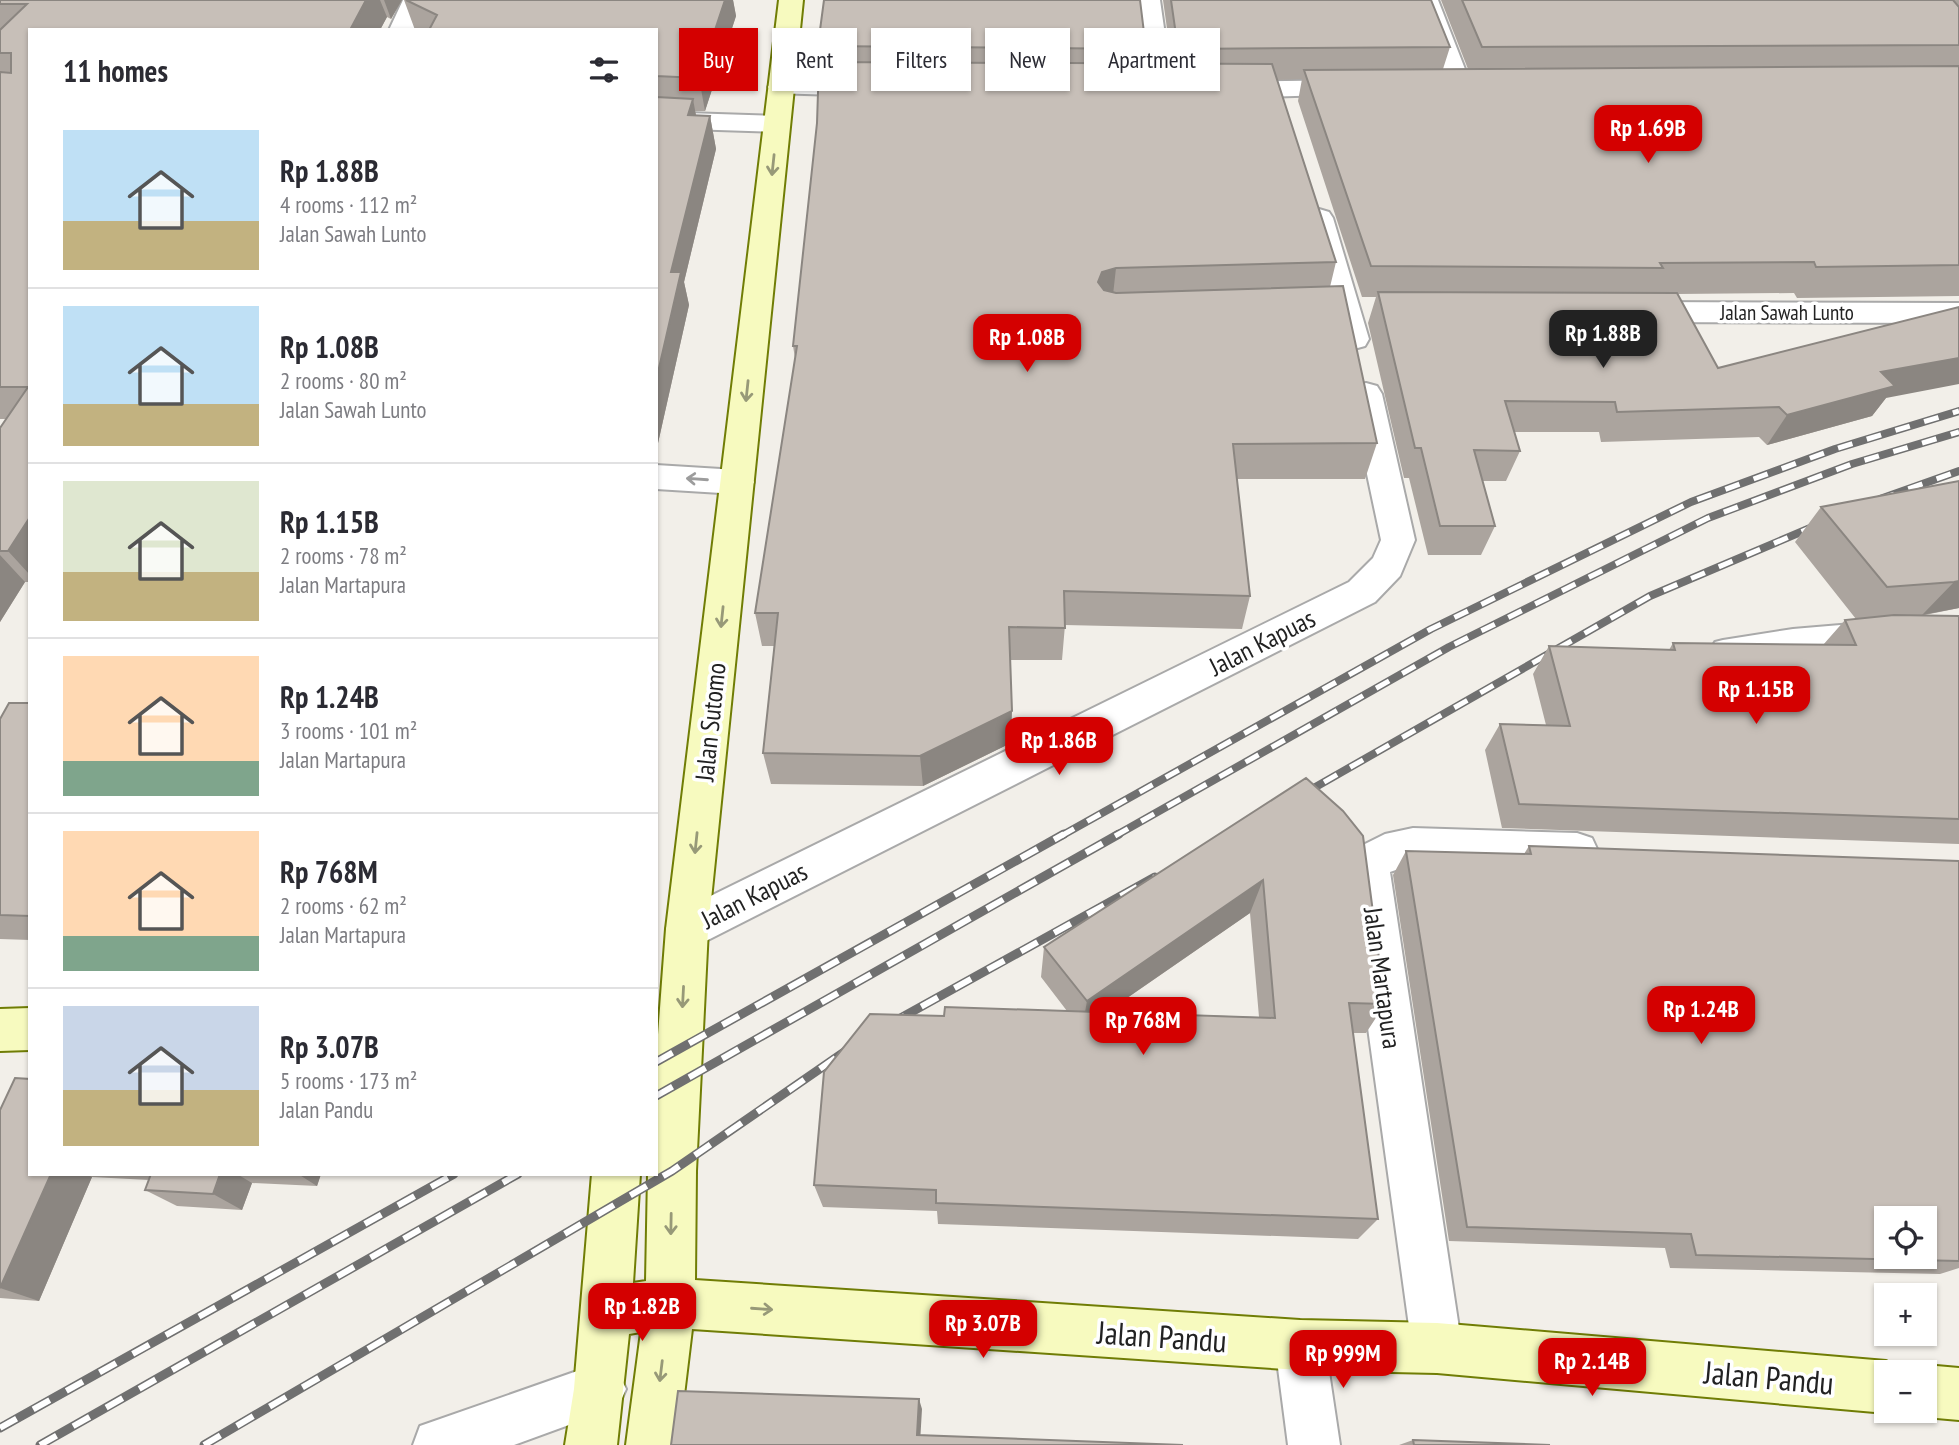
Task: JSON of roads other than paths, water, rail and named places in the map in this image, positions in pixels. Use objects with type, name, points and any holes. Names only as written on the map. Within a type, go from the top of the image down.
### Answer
[{"type":"main road","name":"Jalan Sutomo","points":[[788,28],[791,0]]},
{"type":"main road","name":"Jalan Sutomo","points":[[652,1445],[670,1303],[672,1171],[687,929],[781,91]]},
{"type":"main road","points":[[0,1030],[28,1029]]},
{"type":"main road","points":[[591,1445],[600,1389],[615,1176]]},
{"type":"main road","name":"Jalan Pandu","points":[[605,1312],[670,1303],[1300,1345],[1437,1348],[1874,1386]]},
{"type":"main road","points":[[1937,1392],[1959,1394]]},
{"type":"street","points":[[402,28],[415,0]]},
{"type":"street","points":[[1149,0],[1152,28]]},
{"type":"street","points":[[1426,0],[1459,87]]},
{"type":"street","points":[[1431,87],[1487,87]]},
{"type":"street","points":[[1193,91],[1282,103],[1375,88]]},
{"type":"street","points":[[658,120],[777,124]]},
{"type":"street","name":"Jalan Kapuas","points":[[687,929],[1362,592],[1387,566],[1398,540],[1348,310],[1311,193]]},
{"type":"street","name":"Jalan Sawah Lunto","points":[[1612,311],[1959,313]]},
{"type":"street","points":[[658,477],[737,482]]},
{"type":"street","name":"Jalan Martapura","points":[[1437,1348],[1368,875],[1372,861],[1385,852],[1413,846],[1618,853]]},
{"type":"street","points":[[1300,1345],[1314,1445]]},
{"type":"street","points":[[439,1445],[600,1389]]},
{"type":"lane","points":[[1696,653],[1793,638],[1884,630]]},
{"type":"railway","points":[[1061,836],[1431,629],[1691,502],[1835,449],[1959,411]]},
{"type":"railway","points":[[1115,836],[1449,647],[1708,518],[1852,464],[1959,432]]},
{"type":"railway","points":[[1880,499],[1959,471]]},
{"type":"railway","points":[[1298,797],[1650,596],[1822,523]]},
{"type":"railway","points":[[658,1061],[1064,834]]},
{"type":"railway","points":[[658,1095],[1119,834]]},
{"type":"railway","points":[[888,1025],[1155,877]]},
{"type":"railway","points":[[204,1445],[672,1171],[850,1048]]},
{"type":"railway","points":[[0,1428],[450,1176]]},
{"type":"railway","points":[[40,1445],[514,1176]]}]
